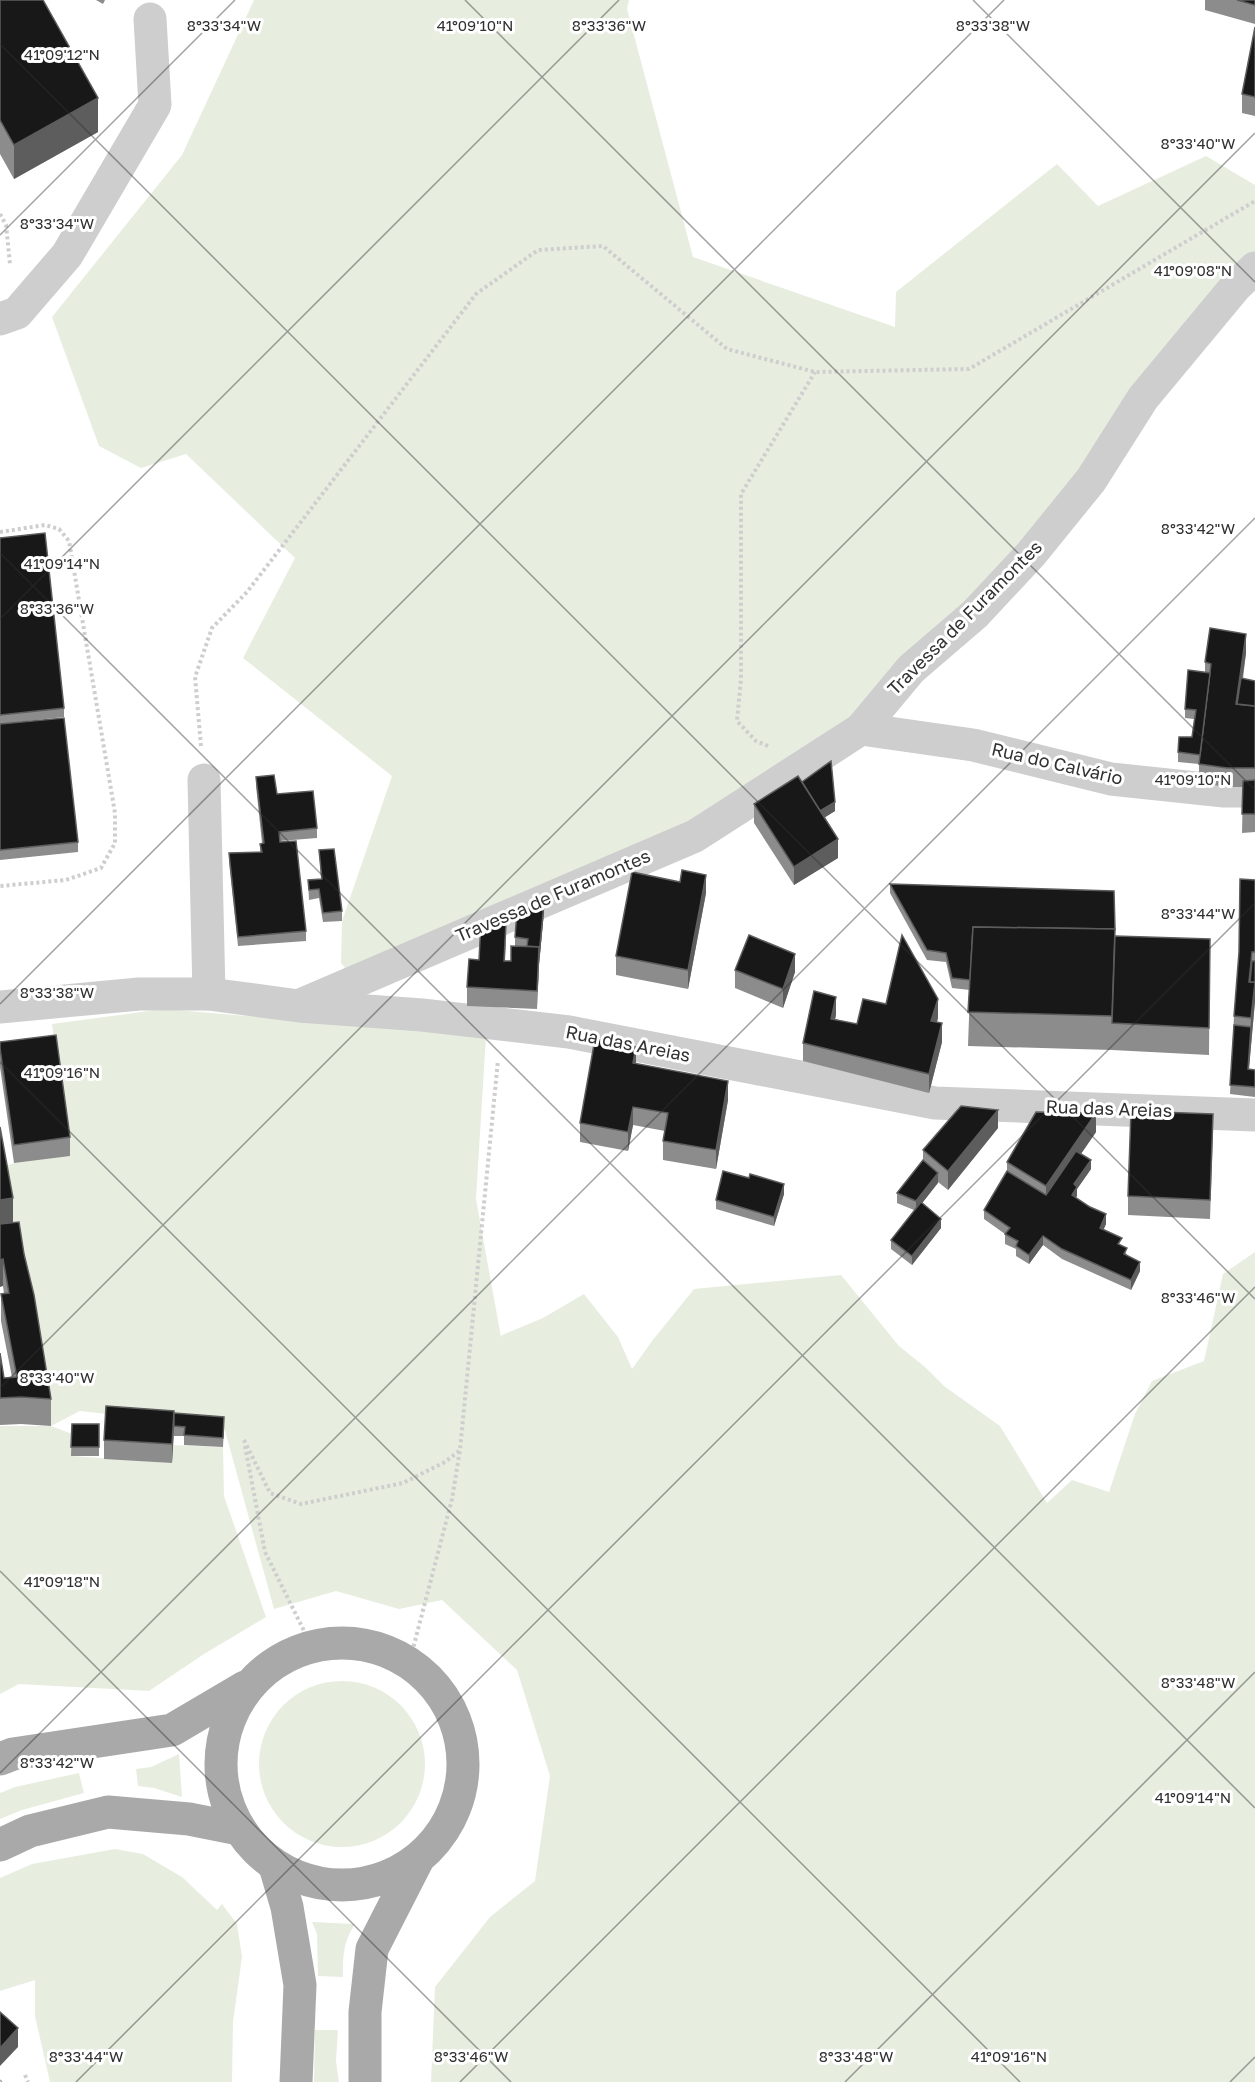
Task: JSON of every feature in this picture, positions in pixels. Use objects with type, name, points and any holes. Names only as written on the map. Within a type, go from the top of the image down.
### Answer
[{"type":"main road","points":[[0,1759],[13,1754],[172,1730],[247,1686],[275,1660],[311,1645],[351,1642],[392,1652],[426,1676],[450,1709],[463,1749],[461,1790],[446,1828],[418,1859],[372,1949],[365,2012],[365,2082]]},
{"type":"main road","points":[[247,1686],[228,1719],[220,1756],[223,1794],[239,1829],[255,1849],[274,1866],[309,1881],[347,1886],[385,1878],[418,1859]]},
{"type":"main road","points":[[0,1845],[30,1831],[108,1812],[189,1818],[239,1829]]},
{"type":"main road","points":[[274,1866],[287,1907],[300,1985],[296,2082]]},
{"type":"street","points":[[0,319],[16,312],[67,255],[155,105],[150,20]]},
{"type":"street","name":"Travessa de Furamontes","points":[[299,1006],[694,836],[861,729],[911,669],[975,614],[1031,554],[1091,480],[1143,398],[1236,286],[1255,268]]},
{"type":"street","name":"Rua do Calvário","points":[[861,729],[973,745],[1111,779],[1224,791],[1255,790]]},
{"type":"street","points":[[204,780],[209,994]]},
{"type":"street","name":"Rua das Areias","points":[[0,1006],[139,994],[209,994],[299,1006],[501,1023],[569,1032],[935,1103],[1255,1115]]},
{"type":"path","points":[[204,780],[195,677],[212,628],[247,592],[476,294],[538,250],[603,246],[727,349],[815,372],[969,369],[1255,201]]},
{"type":"path","points":[[805,765],[756,741],[737,721],[741,678],[741,494],[815,372]]},
{"type":"path","points":[[0,532],[45,525],[59,529],[69,541],[115,813],[115,843],[101,868],[66,880],[0,886]]},
{"type":"path","points":[[410,1664],[452,1499],[460,1450],[501,1023]]},
{"type":"path","points":[[311,1645],[265,1552],[244,1440],[270,1492],[301,1504],[403,1483],[445,1462],[460,1450]]},
{"type":"path","points":[[25,2075],[28,2082]]},
{"type":"shaded area","points":[[254,0],[629,0],[627,9],[693,257],[895,327],[896,292],[1057,164],[1098,206],[1206,156],[1255,185],[1255,257],[1022,551],[857,717],[724,803],[644,844],[349,973],[341,963],[342,921],[392,776],[243,658],[295,558],[186,454],[141,468],[99,446],[52,317],[182,155]]},
{"type":"shaded area","points":[[164,1009],[486,1036],[476,1199],[501,1337],[543,1318],[584,1294],[618,1337],[632,1369],[694,1289],[841,1275],[899,1346],[944,1386],[1000,1426],[1047,1503],[1072,1480],[1109,1492],[1135,1414],[1152,1381],[1204,1361],[1223,1274],[1255,1252],[1255,2082],[431,2082],[435,1987],[490,1917],[535,1881],[550,1776],[517,1670],[442,1600],[399,1609],[336,1591],[274,1609],[224,1427],[80,1411],[51,1426],[72,1434],[72,1456],[172,1463],[173,1445],[223,1447],[224,1496],[266,1617],[204,1654],[149,1691],[19,1684],[0,1694],[0,1426],[50,1426],[3,1167],[14,1163],[56,1053],[52,1024]]},
{"type":"shaded area","points":[[342,1681],[358,1682],[374,1687],[401,1705],[419,1732],[424,1748],[424,1780],[419,1796],[401,1823],[374,1841],[358,1846],[342,1847],[326,1846],[310,1841],[283,1823],[265,1796],[260,1780],[259,1764],[260,1748],[265,1732],[283,1705],[310,1687],[326,1682]]},
{"type":"shaded area","points":[[179,1754],[182,1797],[154,1788],[138,1786],[136,1769],[151,1767]]},
{"type":"shaded area","points":[[79,1773],[84,1793],[22,1810],[0,1819],[0,1793],[15,1787]]},
{"type":"shaded area","points":[[115,1849],[143,1854],[182,1877],[217,1910],[222,1904],[237,1924],[242,1957],[233,2022],[232,2082],[50,2082],[35,2016],[35,1980],[0,1991],[0,1878],[32,1864]]},
{"type":"shaded area","points":[[312,1922],[355,1924],[344,1949],[343,1977],[318,1976],[317,1934]]},
{"type":"shaded area","points":[[315,2030],[338,2030],[336,2061],[339,2082],[314,2082]]},
{"type":"building","points":[[0,0],[43,0],[98,98],[14,145],[0,120]]},
{"type":"building","points":[[1237,0],[1255,0],[1255,5]]},
{"type":"building","points":[[1255,27],[1255,97],[1242,94]]},
{"type":"building","points":[[45,533],[64,708],[0,715],[0,538]]},
{"type":"building","points":[[1210,628],[1246,634],[1236,704],[1255,706],[1255,768],[1227,768],[1199,764],[1211,664],[1205,662]]},
{"type":"building","points":[[1188,670],[1210,673],[1200,755],[1178,752],[1179,737],[1192,737],[1196,710],[1185,709]]},
{"type":"building","points":[[1241,678],[1255,681],[1255,706],[1237,704]]},
{"type":"building","points":[[64,718],[78,842],[0,850],[0,724]]},
{"type":"building","points":[[831,761],[835,802],[820,811],[802,782]]},
{"type":"building","points":[[274,775],[277,794],[313,791],[317,828],[279,832],[280,842],[296,841],[306,931],[238,937],[229,853],[262,852],[260,844],[264,843],[256,777]]},
{"type":"building","points":[[798,776],[838,839],[794,867],[754,804]]},
{"type":"building","points":[[1255,780],[1255,814],[1242,814],[1243,781]]},
{"type":"building","points":[[334,849],[342,911],[323,913],[319,889],[309,890],[308,880],[322,879],[319,850]]},
{"type":"building","points":[[682,870],[706,875],[688,970],[616,956],[632,872],[680,882]]},
{"type":"building","points":[[1240,879],[1255,880],[1255,952],[1252,952],[1249,982],[1255,982],[1251,1018],[1234,1016],[1239,952]]},
{"type":"building","points":[[890,884],[1114,891],[1115,929],[973,927],[970,980],[952,978],[946,953],[927,950]]},
{"type":"building","points":[[544,903],[539,956],[539,947],[527,946],[528,939],[515,937],[517,912]]},
{"type":"building","points":[[481,922],[506,923],[504,961],[511,961],[511,946],[539,947],[537,991],[467,987],[469,959],[479,960]]},
{"type":"building","points":[[973,927],[1115,929],[1112,1016],[968,1012]]},
{"type":"building","points":[[749,935],[795,954],[783,989],[735,970]]},
{"type":"building","points":[[902,935],[938,999],[931,1021],[942,1023],[929,1074],[803,1043],[814,991],[836,997],[831,1019],[857,1024],[863,999],[886,1004]]},
{"type":"building","points":[[1115,936],[1210,939],[1209,1028],[1112,1023]]},
{"type":"building","points":[[1252,961],[1255,961],[1255,982],[1250,982]]},
{"type":"building","points":[[1234,1025],[1251,1027],[1248,1069],[1255,1070],[1255,1087],[1230,1085]]},
{"type":"building","points":[[56,1035],[70,1137],[14,1145],[0,1042]]},
{"type":"building","points":[[595,1039],[636,1047],[633,1063],[728,1081],[716,1150],[663,1141],[668,1113],[633,1107],[628,1132],[580,1123]]},
{"type":"building","points":[[961,1106],[998,1110],[948,1171],[923,1150]]},
{"type":"building","points":[[1131,1111],[1213,1114],[1210,1200],[1128,1196]]},
{"type":"building","points":[[1036,1112],[1096,1113],[1046,1186],[1007,1162]]},
{"type":"building","points":[[0,1127],[13,1198],[0,1200]]},
{"type":"building","points":[[1076,1151],[1091,1160],[1074,1184],[1077,1187],[1072,1195],[1106,1214],[1100,1228],[1122,1238],[1118,1244],[1127,1248],[1124,1254],[1140,1262],[1131,1280],[1062,1249],[1043,1236],[1029,1255],[1016,1246],[1018,1241],[1005,1234],[1010,1228],[984,1210],[1007,1171],[1046,1195]]},
{"type":"building","points":[[923,1160],[938,1173],[916,1201],[897,1193]]},
{"type":"building","points":[[723,1171],[749,1178],[750,1174],[784,1184],[774,1217],[716,1200]]},
{"type":"building","points":[[921,1202],[941,1219],[912,1256],[891,1240]]},
{"type":"building","points":[[19,1222],[51,1399],[0,1398],[0,1353],[4,1378],[17,1377],[1,1294],[9,1293],[3,1259],[0,1260],[0,1224]]},
{"type":"building","points":[[106,1406],[174,1411],[172,1444],[104,1440]]},
{"type":"building","points":[[174,1413],[224,1417],[223,1438],[184,1435],[185,1427],[174,1426]]},
{"type":"building","points":[[72,1424],[99,1424],[99,1447],[71,1447]]},
{"type":"building","points":[[0,2012],[18,2028],[0,2048]]}]
